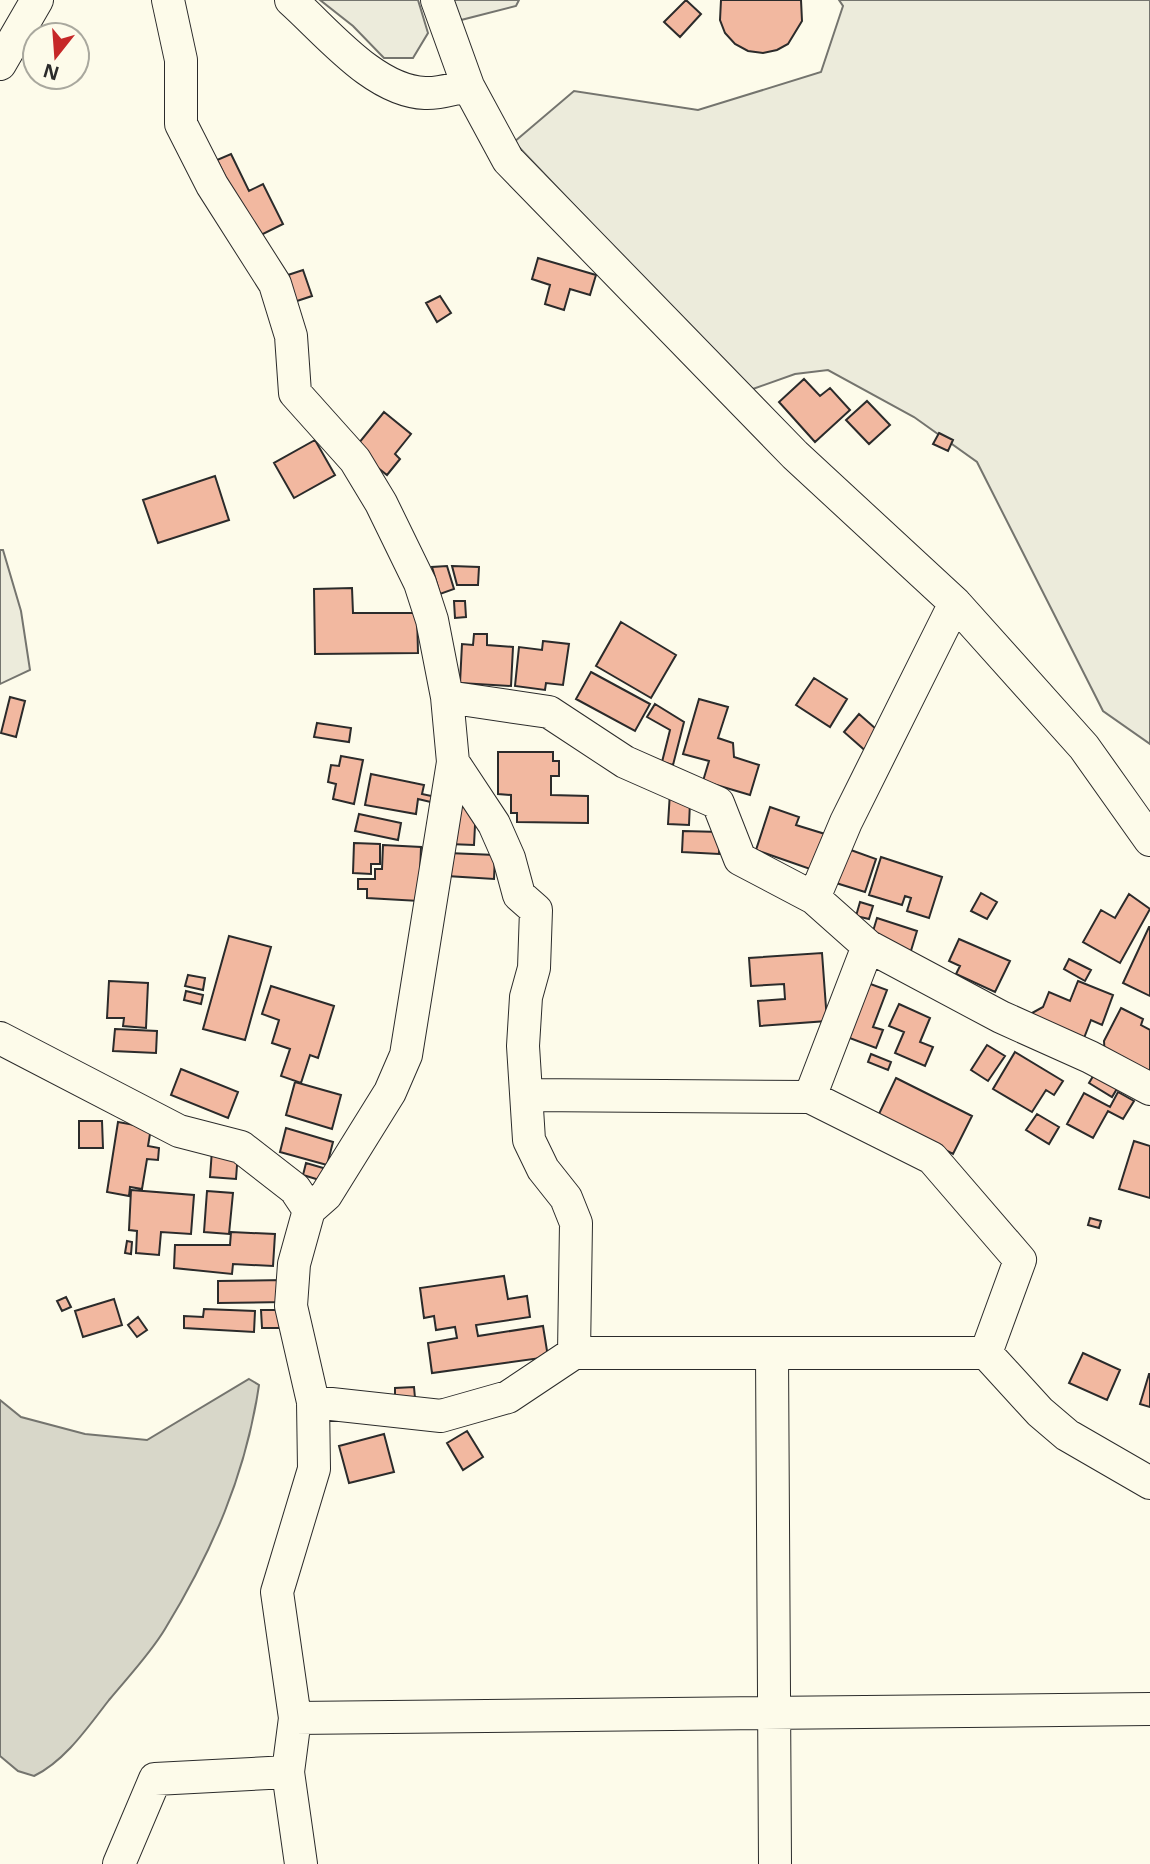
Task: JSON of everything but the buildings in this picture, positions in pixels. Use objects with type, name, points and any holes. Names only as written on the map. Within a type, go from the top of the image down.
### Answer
[{"type":"street","points":[[0,64],[37,0]]},
{"type":"street","points":[[168,0],[181,60],[181,124],[212,185],[279,293],[291,336],[295,393],[355,460],[381,503],[419,583],[432,620],[447,697],[453,762],[406,1055],[390,1092],[326,1195],[309,1210],[294,1264],[291,1306],[313,1402],[314,1469],[277,1592],[295,1718],[288,1772],[301,1864]]},
{"type":"street","points":[[291,0],[377,78],[396,87],[427,93],[468,86]]},
{"type":"street","points":[[437,0],[468,86],[508,160],[795,455],[955,603],[1084,747],[1150,840]]},
{"type":"street","points":[[814,898],[846,822],[955,603]]},
{"type":"street","points":[[447,697],[549,712],[625,762],[718,803],[740,859],[814,898],[868,946],[1001,1017],[1090,1057],[1150,1089]]},
{"type":"street","points":[[453,762],[494,824],[509,858],[514,886],[519,895],[536,910],[534,968],[526,997],[523,1046],[529,1140],[543,1169],[566,1198],[576,1223],[574,1353]]},
{"type":"street","points":[[810,1097],[868,946]]},
{"type":"street","points":[[0,1038],[179,1130],[241,1147],[295,1189],[309,1210]]},
{"type":"street","points":[[528,1095],[810,1097],[933,1158],[1020,1260],[986,1353]]},
{"type":"street","points":[[313,1402],[441,1416],[508,1397],[574,1353],[986,1353],[1040,1412],[1067,1435],[1150,1483]]},
{"type":"street","points":[[772,1354],[775,1864]]},
{"type":"street","points":[[295,1718],[1150,1709]]},
{"type":"street","points":[[119,1864],[155,1779],[288,1772]]},
{"type":"shaded area","points":[[320,0],[418,0],[428,33],[413,58],[384,58],[353,26]]},
{"type":"shaded area","points":[[451,0],[519,0],[516,6],[461,20]]},
{"type":"shaded area","points":[[839,0],[1150,0],[1150,744],[1103,711],[977,462],[914,417],[828,370],[795,374],[750,390],[514,142],[574,91],[698,110],[821,72],[843,6]]},
{"type":"shaded area","points":[[0,550],[3,550],[21,611],[30,670],[0,684]]},
{"type":"shaded area","points":[[249,1379],[259,1385],[236,1481],[198,1571],[165,1629],[84,1732],[56,1762],[34,1776],[18,1771],[0,1756],[0,1400],[21,1417],[85,1434],[147,1440]]}]
